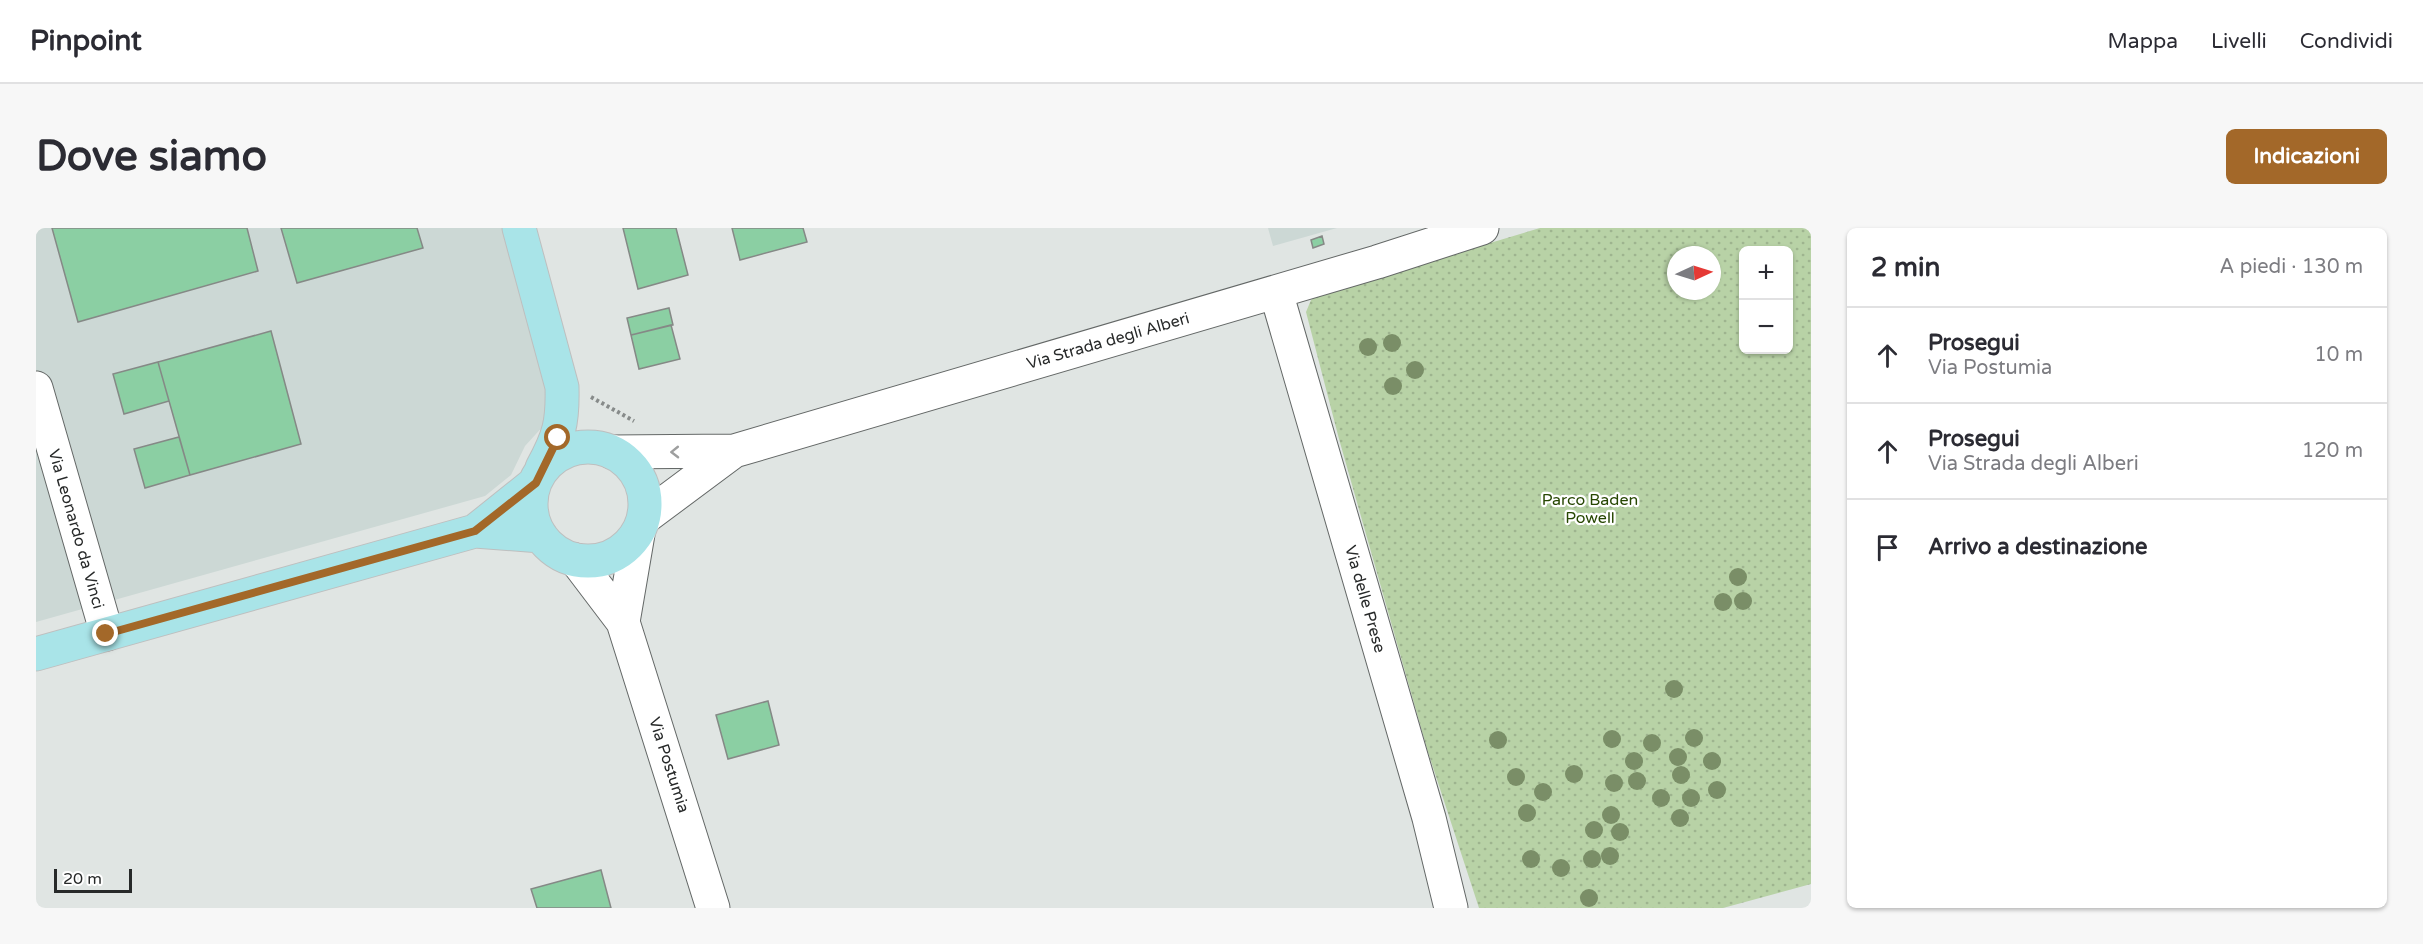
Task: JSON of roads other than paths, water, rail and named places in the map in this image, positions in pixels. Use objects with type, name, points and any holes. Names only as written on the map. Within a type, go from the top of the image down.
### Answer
[{"type":"main road","name":"Via Postumia","points":[[519,228],[565,392],[564,413],[558,438],[539,475],[532,508],[541,536],[553,549],[576,560]]},
{"type":"main road","name":"Via Postumia","points":[[565,392],[606,450],[633,468],[644,493],[641,526]]},
{"type":"main road","points":[[475,531],[561,454],[579,448],[606,450]]},
{"type":"main road","points":[[576,560],[602,560],[624,550],[641,526]]},
{"type":"main road","points":[[36,654],[475,531],[541,536]]},
{"type":"street","name":"Via Strada degli Alberi","points":[[606,450],[734,451],[1276,292],[1482,228]]},
{"type":"street","name":"Via delle Prese","points":[[1276,292],[1429,818],[1451,908]]},
{"type":"street","name":"Via Leonardo da Vinci","points":[[36,388],[106,634]]},
{"type":"street","name":"Via Strada degli Alberi","points":[[641,526],[734,451]]},
{"type":"street","name":"Via Postumia","points":[[623,622],[641,526]]},
{"type":"street","name":"Via Postumia","points":[[576,560],[623,622],[713,908]]},
{"type":"park label","name":"Parco Baden Powell","points":[[1590,509]]}]
